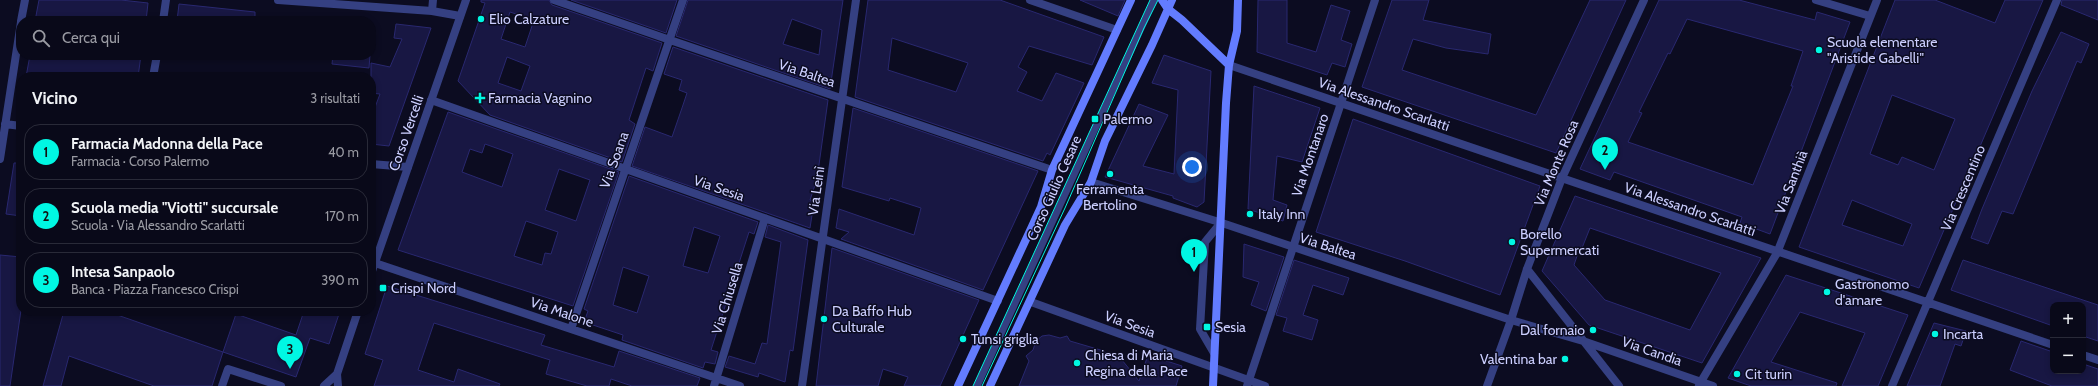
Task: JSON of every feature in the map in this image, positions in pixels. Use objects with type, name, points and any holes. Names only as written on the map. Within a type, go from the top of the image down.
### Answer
[{"type":"main road","name":"Corso Giulio Cesare","points":[[958,386],[1041,207],[1052,170],[1131,0]]},
{"type":"main road","points":[[1162,0],[1168,10],[1182,20],[1229,66]]},
{"type":"main road","name":"Corso Giulio Cesare","points":[[990,386],[1031,302],[1065,225],[1091,182],[1105,141],[1172,0]]},
{"type":"main road","points":[[1213,386],[1219,224],[1229,66],[1237,31],[1238,0]]},
{"type":"street","points":[[22,16],[24,0]]},
{"type":"street","points":[[164,16],[166,0]]},
{"type":"street","points":[[278,0],[432,11],[460,16]]},
{"type":"street","points":[[432,11],[433,0]]},
{"type":"street","name":"Corso Vercelli","points":[[376,260],[466,0]]},
{"type":"street","name":"Via Baltea","points":[[554,0],[1052,170]]},
{"type":"street","name":"Via Soana","points":[[570,329],[683,0]]},
{"type":"street","name":"Via Leinì","points":[[802,386],[856,0]]},
{"type":"street","points":[[1030,0],[1117,30]]},
{"type":"street","name":"Via Montanaro","points":[[1248,383],[1375,0]]},
{"type":"street","name":"Via Monte Rosa","points":[[1487,386],[1562,178],[1644,0]]},
{"type":"street","points":[[1816,0],[1870,16]]},
{"type":"street","name":"Via Santhià","points":[[1700,384],[1777,253],[1877,0]]},
{"type":"street","name":"Via Crescentino","points":[[1892,386],[2057,0]]},
{"type":"street","points":[[0,159],[16,54]]},
{"type":"street","points":[[154,72],[156,60]]},
{"type":"street","name":"Via Alessandro Scarlatti","points":[[1229,66],[2050,345]]},
{"type":"street","name":"Via Sesia","points":[[431,100],[998,301]]},
{"type":"street","points":[[5,124],[16,125]]},
{"type":"street","points":[[376,165],[408,168]]},
{"type":"street","name":"Via Baltea","points":[[1091,182],[1511,320],[1583,341]]},
{"type":"street","name":"Via Chiusella","points":[[715,382],[766,218]]},
{"type":"street","points":[[1214,353],[1200,329],[1206,242],[1219,224]]},
{"type":"street","name":"Via Malone","points":[[376,263],[570,329],[715,382],[740,386]]},
{"type":"street","points":[[1528,269],[1619,386]]},
{"type":"street","name":"Via Sesia","points":[[1031,302],[1195,361],[1214,366],[1248,383],[1265,386]]},
{"type":"street","points":[[338,386],[337,374],[356,316]]},
{"type":"street","name":"Via Candia","points":[[1583,341],[1700,384],[1713,386]]},
{"type":"street","points":[[2086,356],[2098,360]]},
{"type":"street","points":[[222,386],[228,369],[281,386]]},
{"type":"street","points":[[324,386],[337,374]]},
{"type":"lane","name":"Corso Giulio Cesare","points":[[977,386],[1154,0]]},
{"type":"building","points":[[39,0],[121,0],[148,3],[147,16],[36,16]]},
{"type":"building","points":[[481,0],[549,0],[552,5],[662,43],[653,71],[646,68],[629,120],[635,124],[622,162],[490,115],[458,81],[485,3],[481,2]],"holes":[[[510,12],[534,20],[525,47],[501,39]],[[507,57],[530,66],[521,91],[498,83]]]},
{"type":"building","points":[[571,0],[677,0],[666,33]]},
{"type":"building","points":[[688,0],[843,0],[830,89],[676,36]],"holes":[[[792,19],[822,30],[819,55],[783,44]]]},
{"type":"building","points":[[868,0],[1000,0],[1104,37],[1092,65],[1029,46],[1018,67],[1027,72],[1017,91],[1042,101],[1056,73],[1084,83],[1050,155],[1047,153],[1043,161],[855,97]],"holes":[[[892,38],[968,63],[956,92],[888,70]]]},
{"type":"building","points":[[1080,0],[1125,0],[1118,16]]},
{"type":"building","points":[[1258,0],[1287,0],[1287,43],[1316,52],[1331,5],[1350,11],[1341,40],[1352,44],[1345,67],[1332,63],[1327,75],[1257,52]]},
{"type":"building","points":[[1392,0],[1429,0],[1423,20],[1491,34],[1488,54],[1446,48],[1413,39],[1402,70],[1536,115],[1590,0],[1626,0],[1556,153],[1362,87]]},
{"type":"building","points":[[1659,0],[1739,0],[1815,20],[1817,12],[1850,22],[1770,234],[1740,223],[1742,217],[1614,172],[1610,180],[1580,169]],"holes":[[[1687,19],[1803,51],[1791,86],[1793,86],[1753,185],[1628,142],[1642,113],[1639,112],[1668,53],[1670,54]]]},
{"type":"building","points":[[1895,0],[1935,0],[1995,23],[2005,0],[2043,0],[1919,288],[1799,247]],"holes":[[[1892,95],[1955,119],[1934,170],[1902,157],[1898,165],[1870,154]],[[1852,200],[1912,224],[1903,246],[1842,225]]]},
{"type":"building","points":[[2062,0],[2098,0],[2098,20],[2061,5]]},
{"type":"building","points":[[179,4],[255,12],[255,16],[178,16]]},
{"type":"building","points":[[396,24],[431,28],[389,146],[376,145],[376,105],[380,94],[376,94],[376,72],[371,72],[371,63],[390,67],[402,39],[394,38]]},
{"type":"building","points":[[2061,32],[2089,44],[2081,63],[2077,61],[2013,214],[2002,211],[1988,244],[1971,238],[2032,91]]},
{"type":"building","points":[[673,47],[828,100],[817,179],[810,200],[814,202],[810,228],[632,166],[645,127],[672,137],[687,93],[679,90],[682,80],[664,74]]},
{"type":"building","points":[[1164,55],[1211,71],[1204,202],[1197,207],[1173,198],[1173,196],[1105,177],[1139,104],[1168,115],[1143,166],[1174,174],[1178,90],[1152,83]]},
{"type":"building","points":[[29,60],[140,60],[139,72],[27,72]]},
{"type":"building","points":[[332,60],[370,60],[369,68],[332,64]]},
{"type":"building","points":[[1254,86],[1320,108],[1302,162],[1277,156],[1273,200],[1287,205],[1283,221],[1248,209]]},
{"type":"building","points":[[853,108],[1038,171],[983,290],[841,239],[849,232],[836,228],[839,209],[914,235],[921,208],[890,198],[889,201],[842,187]]},
{"type":"building","points":[[448,112],[619,172],[573,306],[398,250]],"holes":[[[485,144],[513,154],[502,187],[462,172],[470,149],[482,153]],[[559,169],[590,180],[576,221],[545,210]],[[526,221],[558,232],[551,254],[545,253],[542,265],[514,256]]]},
{"type":"building","points":[[1353,119],[1540,186],[1500,295],[1405,261],[1316,232]]},
{"type":"building","points":[[14,163],[16,163],[16,215],[6,214]]},
{"type":"building","points":[[629,176],[758,222],[754,234],[749,232],[711,350],[718,352],[715,364],[705,362],[703,368],[622,340],[623,335],[584,322],[588,311],[584,309]],"holes":[[[694,227],[720,236],[708,273],[683,266]],[[623,267],[649,276],[637,313],[613,305]]]},
{"type":"building","points":[[1575,196],[1761,258],[1702,363],[1589,325],[1542,271]],"holes":[[[1590,228],[1721,273],[1690,330],[1605,300],[1574,265],[1580,247],[1582,248]]]},
{"type":"building","points":[[768,225],[808,240],[793,351],[790,350],[785,382],[759,373],[758,377],[725,367],[729,356],[755,364],[762,343],[767,344],[781,242],[765,237]]},
{"type":"building","points":[[1244,244],[1284,257],[1266,311],[1251,305],[1259,282],[1243,277]]},
{"type":"building","points":[[832,248],[979,300],[940,386],[904,386],[908,377],[883,369],[878,386],[816,386]]},
{"type":"building","points":[[0,255],[16,257],[16,316],[20,316],[10,386],[0,386]]},
{"type":"building","points":[[1294,260],[1349,278],[1343,295],[1313,285],[1303,315],[1318,320],[1312,340],[1283,331],[1287,318],[1276,315]]},
{"type":"building","points":[[1963,260],[2098,305],[2098,341],[2086,337],[2086,302],[2050,302],[2050,325],[1951,290]]},
{"type":"building","points":[[1786,275],[1908,315],[1878,386],[1842,386],[1865,333],[1800,312],[1771,362],[1837,383],[1836,386],[1751,386],[1728,378]]},
{"type":"building","points":[[387,286],[545,335],[541,345],[614,367],[619,351],[700,378],[697,386],[632,386],[611,379],[609,386],[587,386],[546,374],[550,360],[434,323],[418,370],[454,382],[458,369],[500,384],[499,386],[374,386],[383,360],[365,354]]},
{"type":"building","points":[[63,316],[120,316],[223,352],[212,386],[154,386],[69,356],[61,386],[43,386]]},
{"type":"building","points":[[235,316],[242,316],[296,335],[302,316],[338,316],[329,344],[310,338],[296,377],[223,352]]},
{"type":"building","points":[[1934,323],[1966,331],[1961,346],[1955,344],[1940,386],[1907,386]]},
{"type":"building","name":"Chiesa di Maria Regina della Pace","points":[[1049,335],[1060,338],[1067,336],[1070,341],[1104,351],[1109,356],[1122,360],[1139,381],[1148,355],[1182,366],[1176,386],[1019,386],[1029,361],[1026,356],[1033,350],[1036,341],[1042,336]]},
{"type":"building","points":[[2021,341],[2050,351],[2050,374],[2086,374],[2086,365],[2098,369],[2098,386],[2052,386],[2010,370]]},
{"type":"tram line","points":[[973,386],[1150,0]]},
{"type":"tram line","points":[[982,386],[1065,208],[1144,28],[1158,0]]},
{"type":"place","name":"Elio Calzature","points":[[481,19]]},
{"type":"place","name":"Scuola elementare \"Aristide Gabelli\"","points":[[1819,50]]},
{"type":"place","name":"Farmacia Vagnino","points":[[480,98]]},
{"type":"place","name":"Palermo","points":[[1095,119]]},
{"type":"place","name":"Scuola media \"Viotti\" succursale","points":[[1605,170]]},
{"type":"place","name":"Ferramenta Bertolino","points":[[1110,174]]},
{"type":"place","name":"Italy Inn","points":[[1250,214]]},
{"type":"place","name":"Borello Supermercati","points":[[1512,242]]},
{"type":"place","name":"Farmacia Madonna della Pace","points":[[1194,272]]},
{"type":"place","name":"Crispi Nord","points":[[383,288]]},
{"type":"place","name":"Gastronomo d'amare","points":[[1827,292]]},
{"type":"place","name":"Da Baffo Hub Culturale","points":[[824,319]]},
{"type":"place","name":"Sesia","points":[[1207,327]]},
{"type":"place","name":"Dal fornaio","points":[[1593,330]]},
{"type":"place","name":"Incarta","points":[[1935,334]]},
{"type":"place","name":"Tunsi griglia","points":[[963,339]]},
{"type":"place","name":"Valentina bar","points":[[1565,359]]},
{"type":"place","name":"Chiesa di Maria Regina della Pace","points":[[1077,363]]},
{"type":"place","name":"Intesa Sanpaolo","points":[[290,369]]},
{"type":"place","name":"Cit turin","points":[[1737,374]]}]
